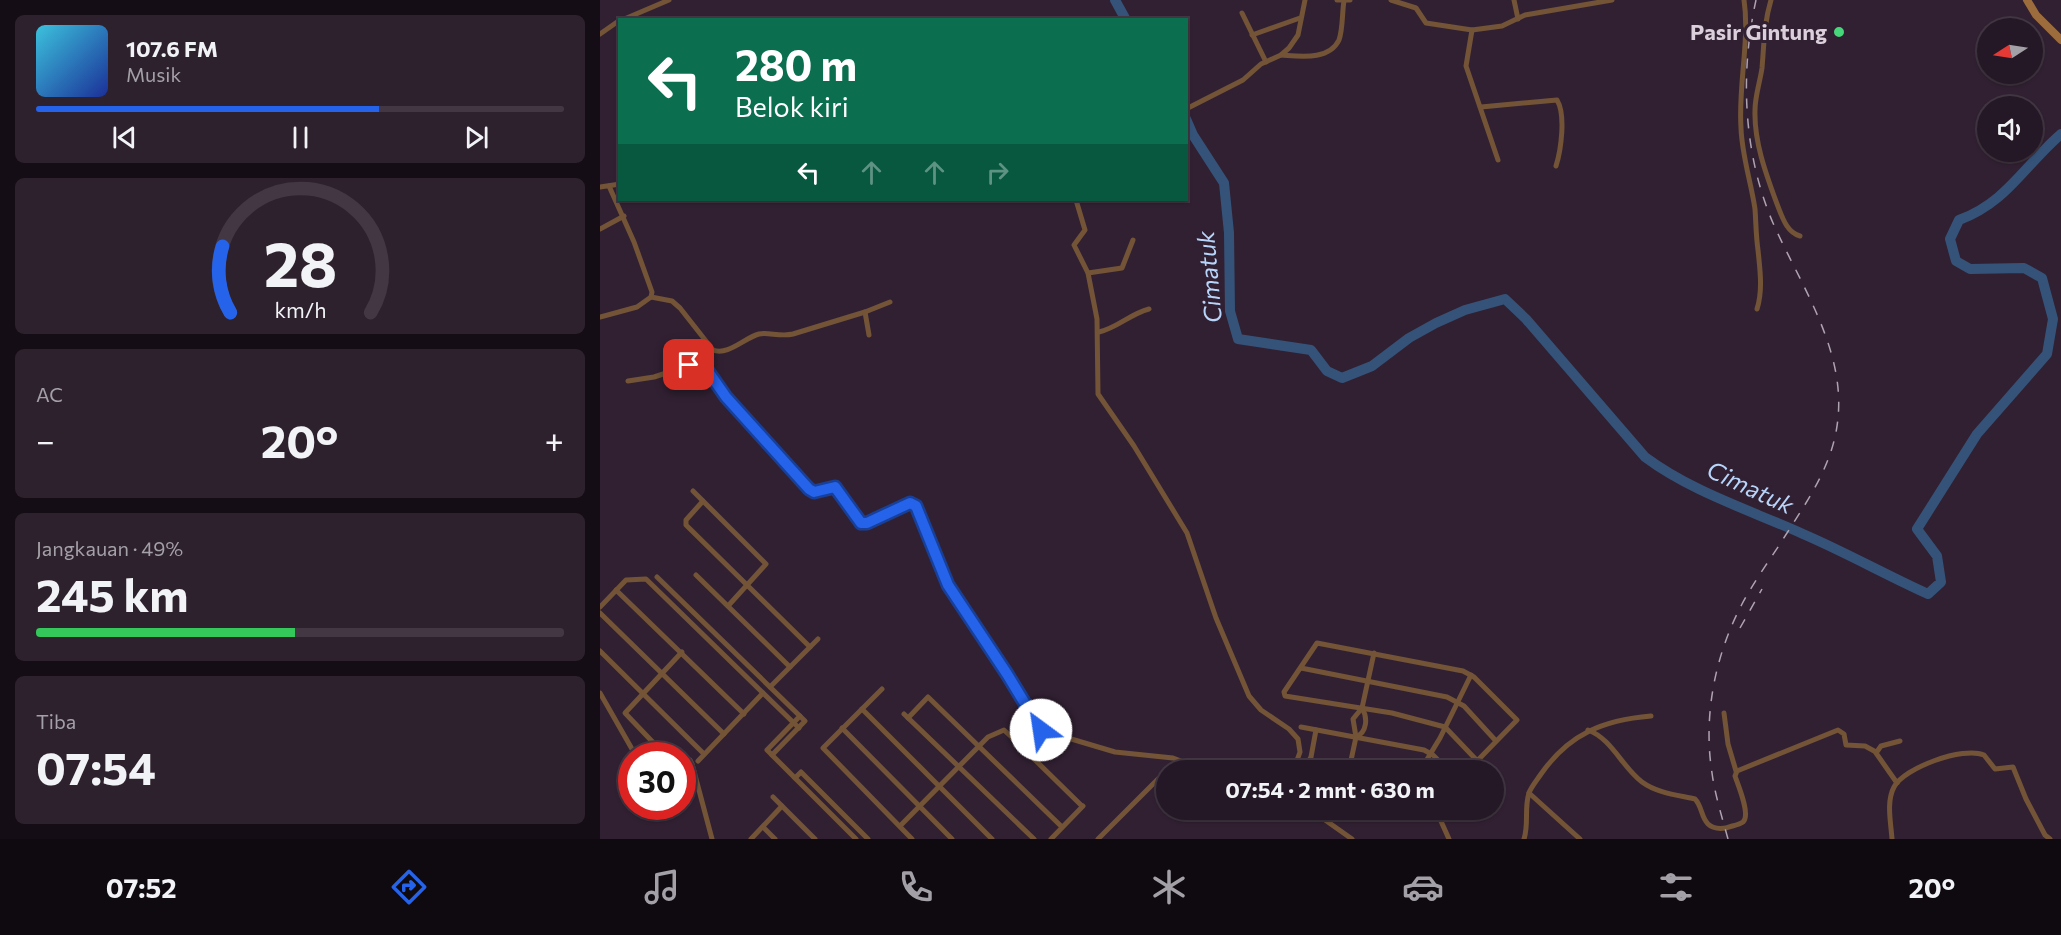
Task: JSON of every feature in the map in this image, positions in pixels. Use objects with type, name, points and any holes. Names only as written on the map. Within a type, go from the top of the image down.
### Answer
[{"type":"main road","points":[[2027,0],[2036,15],[2061,40]]},
{"type":"street","points":[[625,18],[669,0]]},
{"type":"street","points":[[1281,56],[1296,38],[1305,0]]},
{"type":"street","points":[[1338,0],[1350,0]]},
{"type":"street","points":[[1391,0],[1416,8],[1426,23],[1472,30],[1506,26],[1518,19],[1567,7],[1612,0]]},
{"type":"street","points":[[1514,0],[1518,19]]},
{"type":"street","points":[[1744,0],[1746,15],[1740,98],[1741,129],[1754,206],[1760,268],[1760,297],[1757,309]]},
{"type":"street","points":[[1771,0],[1762,41],[1761,75],[1756,99],[1757,136],[1762,159],[1787,228],[1800,236]]},
{"type":"street","points":[[1188,108],[1243,80],[1266,62],[1281,56],[1318,56],[1335,45],[1340,36],[1344,1]]},
{"type":"street","points":[[1242,13],[1266,62]]},
{"type":"street","points":[[1252,35],[1277,24],[1300,18]]},
{"type":"street","points":[[600,34],[618,21]]},
{"type":"street","points":[[1472,30],[1465,62],[1498,160]]},
{"type":"street","points":[[1481,107],[1557,100],[1560,112],[1561,145],[1556,166]]},
{"type":"street","points":[[600,187],[618,184]]},
{"type":"street","points":[[609,186],[624,216],[649,282],[651,297]]},
{"type":"street","points":[[1076,201],[1085,230],[1074,245],[1088,273],[1099,332],[1096,380],[1101,400],[1134,446],[1187,533],[1216,618],[1249,696],[1261,710],[1289,729],[1298,739],[1300,752],[1298,760]]},
{"type":"street","points":[[600,229],[624,216]]},
{"type":"street","points":[[1088,273],[1122,268],[1132,240]]},
{"type":"street","points":[[600,317],[637,307],[651,297],[672,302],[680,308],[713,350],[723,351],[760,334],[783,336],[865,312],[890,302]]},
{"type":"street","points":[[1099,332],[1110,329],[1128,316],[1149,309]]},
{"type":"street","points":[[865,312],[869,335]]},
{"type":"street","points":[[703,364],[713,350]]},
{"type":"street","points":[[628,381],[648,379],[689,365],[703,364]]},
{"type":"street","points":[[703,364],[726,397],[812,491],[835,487],[863,524],[910,503],[916,506],[948,585],[1041,730],[1115,752],[1178,760]]},
{"type":"street","points":[[693,491],[766,564],[728,606]]},
{"type":"street","points":[[703,501],[685,522],[810,647]]},
{"type":"street","points":[[696,575],[790,667]]},
{"type":"street","points":[[657,577],[805,721],[772,755]]},
{"type":"street","points":[[600,607],[628,579],[645,579],[799,728]]},
{"type":"street","points":[[616,590],[744,714]]},
{"type":"street","points":[[600,613],[724,734]]},
{"type":"street","points":[[699,631],[705,624]]},
{"type":"street","points":[[770,687],[818,639]]},
{"type":"street","points":[[1317,643],[1374,653],[1433,664],[1472,675],[1517,720],[1478,760],[1446,727],[1362,708],[1284,695],[1317,643]]},
{"type":"street","points":[[600,651],[704,754]]},
{"type":"street","points":[[653,742],[625,713],[682,652]]},
{"type":"street","points":[[1351,760],[1356,737],[1353,719],[1362,708],[1374,653]]},
{"type":"street","points":[[1301,668],[1430,693],[1458,701],[1496,741]]},
{"type":"street","points":[[1427,760],[1472,675]]},
{"type":"street","points":[[882,688],[823,748],[912,839]]},
{"type":"street","points":[[600,693],[628,742]]},
{"type":"street","points":[[698,761],[763,693]]},
{"type":"street","points":[[1034,839],[906,716],[928,697],[1062,827]]},
{"type":"street","points":[[1356,737],[1361,735],[1365,726],[1366,715],[1362,708]]},
{"type":"street","points":[[862,709],[992,839]]},
{"type":"street","points":[[1588,730],[1603,739],[1628,770],[1643,783],[1655,790],[1695,799],[1706,822],[1713,828],[1720,829],[1737,825],[1746,819],[1746,811],[1728,744],[1724,713]]},
{"type":"street","points":[[800,716],[767,750],[856,839]]},
{"type":"street","points":[[1524,839],[1529,793],[1552,761],[1571,742],[1588,730],[1618,720],[1651,716]]},
{"type":"street","points":[[1301,727],[1409,746],[1431,754],[1437,760]]},
{"type":"street","points":[[842,728],[952,839]]},
{"type":"street","points":[[900,826],[988,737],[1004,730],[1018,743]]},
{"type":"street","points":[[1309,760],[1316,730]]},
{"type":"street","points":[[1736,771],[1839,730],[1844,734],[1846,745],[1865,746],[1876,752],[1897,783]]},
{"type":"street","points":[[1876,752],[1882,745],[1900,741]]},
{"type":"street","points":[[1892,839],[1890,804],[1892,792],[1897,783],[1907,774],[1934,761],[1951,756],[1980,753],[1995,769],[2013,767],[2026,800],[2045,835],[2050,839]]},
{"type":"street","points":[[1032,758],[1082,806],[1051,839]]},
{"type":"street","points":[[795,778],[801,772],[868,839]]},
{"type":"street","points":[[696,780],[711,839]]},
{"type":"street","points":[[1098,839],[1156,780]]},
{"type":"street","points":[[1529,793],[1580,839]]},
{"type":"street","points":[[773,797],[815,839]]},
{"type":"street","points":[[751,839],[782,806]]},
{"type":"street","points":[[1325,820],[1352,839]]},
{"type":"street","points":[[1440,820],[1449,839]]},
{"type":"street","points":[[763,827],[775,839]]},
{"type":"waterway","name":"Cimatuk","points":[[1115,0],[1125,18]]},
{"type":"waterway","name":"Cimatuk","points":[[1188,124],[1224,183],[1229,233],[1230,311],[1238,339],[1311,350],[1327,371],[1342,378],[1372,366],[1409,338],[1436,323],[1465,310],[1505,299],[1526,319],[1645,457],[1682,480],[1722,500],[1819,541],[1928,594],[1941,582],[1937,556],[1917,529],[1977,434],[2047,354],[2053,319],[2042,278],[2024,268],[1970,269],[1956,261],[1950,239],[1959,220],[1990,204],[2002,194],[2061,134]]},
{"type":"railway","points":[[1728,839],[1715,790],[1710,752],[1710,708],[1718,666],[1724,645],[1741,606],[1820,478],[1832,449],[1838,418],[1835,367],[1828,342],[1773,223],[1755,169],[1747,113],[1746,84],[1756,0]]},
{"type":"railway","points":[[1740,628],[1762,589]]},
{"type":"place","name":"Pasir Gintung","points":[[1839,32]]},
{"type":"route","points":[[689,365],[700,362],[703,364],[737,410],[809,489],[814,492],[831,486],[835,487],[861,523],[867,523],[910,503],[916,506],[948,585],[1041,730]]}]
